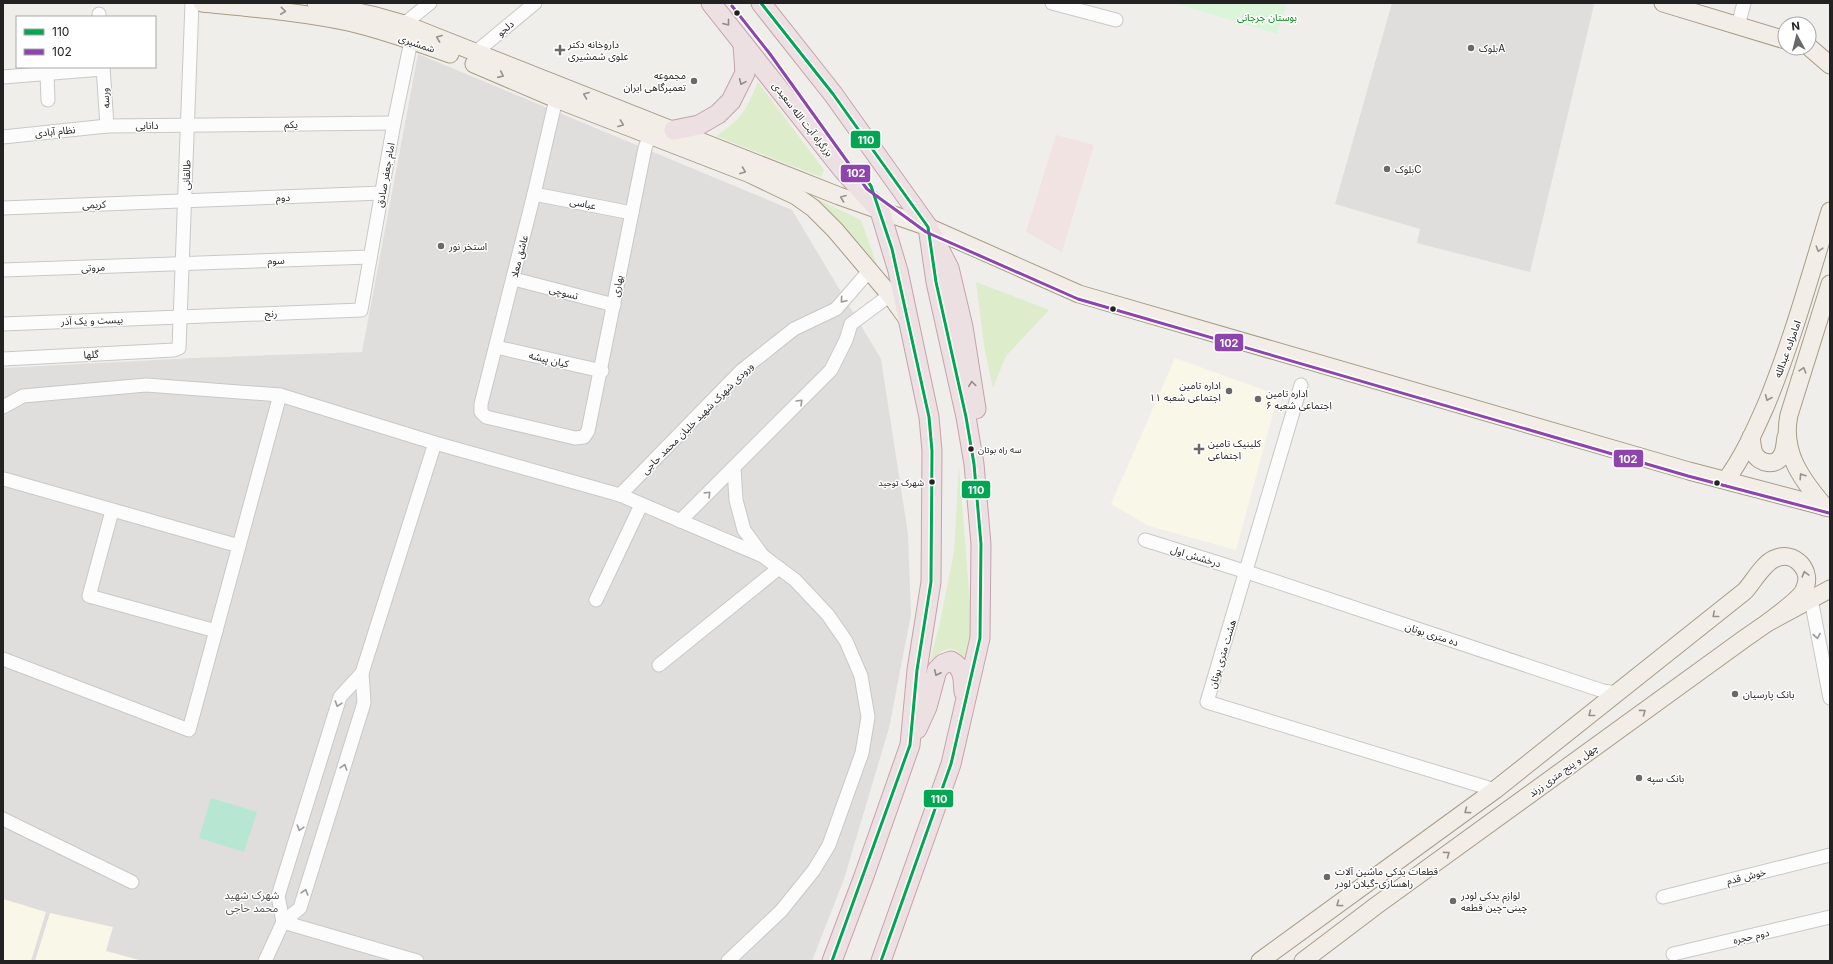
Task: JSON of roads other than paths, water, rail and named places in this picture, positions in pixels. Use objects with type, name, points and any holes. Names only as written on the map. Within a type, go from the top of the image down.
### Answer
[{"type":"highway","name":"بزرگراه آیت الله سعیدی","points":[[711,3],[843,170],[880,211],[892,249],[929,417],[932,458],[931,582],[917,670],[910,745],[864,876],[832,961]]},
{"type":"highway","points":[[761,3],[833,94],[928,227],[936,282],[966,417],[974,464],[981,544],[980,638],[951,764],[881,961]]},
{"type":"highway","points":[[674,130],[699,125],[718,114],[731,101],[746,73],[743,44]]},
{"type":"highway","points":[[910,745],[927,707],[937,670],[943,664],[951,661],[958,665],[962,672],[965,703]]},
{"type":"main road","name":"شمشیری","points":[[202,3],[308,15],[407,32]]},
{"type":"main road","name":"شمشیری","points":[[316,3],[372,15],[407,32],[473,57],[557,92],[650,135],[750,174],[796,196],[813,208],[834,230],[890,295],[909,322]]},
{"type":"main road","points":[[1663,3],[1777,38]]},
{"type":"main road","points":[[1817,50],[1830,54]]},
{"type":"main road","points":[[1817,53],[1830,64]]},
{"type":"main road","name":"شمشیری","points":[[557,92],[674,130],[880,211],[928,227],[1046,281],[1079,294],[1310,362],[1726,480],[1828,507]]},
{"type":"main road","name":"امامزاده عبدالله","points":[[1726,480],[1736,466],[1751,437],[1772,390],[1795,328],[1830,211]]},
{"type":"main road","name":"امامزاده عبدالله","points":[[1828,507],[1813,492],[1799,471],[1788,447],[1786,434],[1789,415],[1829,289]]},
{"type":"main road","points":[[1751,437],[1754,452],[1757,457],[1762,461],[1770,463],[1779,460],[1783,455],[1786,434]]},
{"type":"main road","points":[[1260,961],[1495,790],[1746,591],[1772,559],[1782,556],[1792,558],[1801,563],[1806,572],[1807,583],[1804,592],[1767,623]]},
{"type":"main road","name":"چهل و پنج متری زرند","points":[[1303,961],[1390,895],[1767,623],[1830,589]]},
{"type":"street","name":"طالقانی","points":[[179,348],[192,3]]},
{"type":"street","points":[[407,32],[430,3]]},
{"type":"street","name":"دلجو","points":[[473,57],[535,3]]},
{"type":"street","points":[[1052,3],[1076,6],[1116,20]]},
{"type":"street","points":[[1738,26],[1744,3]]},
{"type":"street","name":"امام جعفر صادق","points":[[361,310],[394,123],[407,32]]},
{"type":"street","name":"ورسه","points":[[3,77],[103,68],[107,126]]},
{"type":"street","points":[[46,74],[48,100]]},
{"type":"street","name":"عاشق معلا","points":[[557,92],[514,278],[481,404],[481,412],[486,417],[575,438],[584,437]]},
{"type":"street","name":"یکم","points":[[188,125],[394,123]]},
{"type":"street","name":"دانایی","points":[[107,126],[188,125]]},
{"type":"street","name":"نظام آبادی","points":[[3,137],[107,126]]},
{"type":"street","name":"بهاری","points":[[584,437],[588,431],[602,371],[645,148],[650,135]]},
{"type":"street","name":"دوم","points":[[185,200],[382,193]]},
{"type":"street","name":"عباسی","points":[[534,194],[632,213]]},
{"type":"street","name":"کریمی","points":[[3,208],[185,200]]},
{"type":"street","name":"سوم","points":[[182,264],[370,257]]},
{"type":"street","name":"مروتی","points":[[3,270],[182,264]]},
{"type":"street","name":"ورودی شهرک شهید خلبان محمد حاجی","points":[[620,495],[741,371],[794,329],[836,309],[869,271]]},
{"type":"street","name":"تسوچی","points":[[514,278],[614,305]]},
{"type":"street","points":[[680,521],[831,370],[846,340],[851,324],[890,295]]},
{"type":"street","name":"رنج","points":[[180,317],[361,310]]},
{"type":"street","name":"بیست و یک آذر","points":[[3,324],[180,317]]},
{"type":"street","name":"کیان پیشه","points":[[496,347],[602,371]]},
{"type":"street","name":"گلها","points":[[3,359],[174,350],[179,348]]},
{"type":"street","points":[[3,407],[23,396],[146,385],[280,395],[435,443],[620,495],[763,556],[795,580],[828,615],[846,641],[861,676],[868,717],[862,753],[829,845],[814,870],[781,911],[728,961]]},
{"type":"street","name":"هشت متری بوتان","points":[[1301,385],[1247,572],[1207,702],[1495,790]]},
{"type":"street","points":[[3,659],[189,730],[280,395]]},
{"type":"street","points":[[265,961],[284,922],[300,908],[364,703],[362,673],[435,443]]},
{"type":"street","points":[[734,468],[736,500],[744,530],[763,556]]},
{"type":"street","points":[[4,479],[239,546]]},
{"type":"street","points":[[596,600],[641,504]]},
{"type":"street","points":[[112,511],[89,596],[216,631]]},
{"type":"street","name":"درخشش اول","points":[[1145,540],[1247,572]]},
{"type":"street","points":[[658,665],[779,568]]},
{"type":"street","name":"ده متری بوتان","points":[[1247,572],[1603,691],[1618,693]]},
{"type":"street","points":[[1811,599],[1830,698]]},
{"type":"street","points":[[284,922],[278,896],[340,697],[362,673]]},
{"type":"street","points":[[3,819],[132,882]]},
{"type":"street","name":"خوش قدم","points":[[1663,897],[1830,855]]},
{"type":"street","name":"دوم حجره","points":[[1673,954],[1830,917]]},
{"type":"street","points":[[284,922],[417,961]]},
{"type":"place","name":"بلوکA","points":[[1471,48]]},
{"type":"place","name":"داروخانه دکتر علوی شمشیری","points":[[560,50]]},
{"type":"place","name":"مجموعه تعمیرگاهی ایران","points":[[694,81]]},
{"type":"place","name":"بلوکC","points":[[1387,169]]},
{"type":"place","name":"استخر نور","points":[[441,246]]},
{"type":"place","name":"اداره تامین اجتماعی شعبه ۱۱","points":[[1229,391]]},
{"type":"place","name":"اداره تامین اجتماعی شعبه ۶","points":[[1258,399]]},
{"type":"place","name":"سه راه بوتان","points":[[971,449]]},
{"type":"place","name":"کلینیک تامین اجتماعی","points":[[1199,449]]},
{"type":"place","name":"شهرک توحید","points":[[932,482]]},
{"type":"place","name":"بانک پارسیان","points":[[1735,694]]},
{"type":"place","name":"بانک سپه","points":[[1639,778]]},
{"type":"place","name":"قطعات یدکی ماشین آلات راهسازی-گیلان لودر","points":[[1327,877]]},
{"type":"place","name":"لوازم یدکی لودر چینی-چین قطعه","points":[[1453,901]]},
{"type":"district","name":"شهرک شهید محمد حاجی","points":[[252,901]]},
{"type":"park label","name":"بوستان جرجانی","points":[[1267,17]]}]
